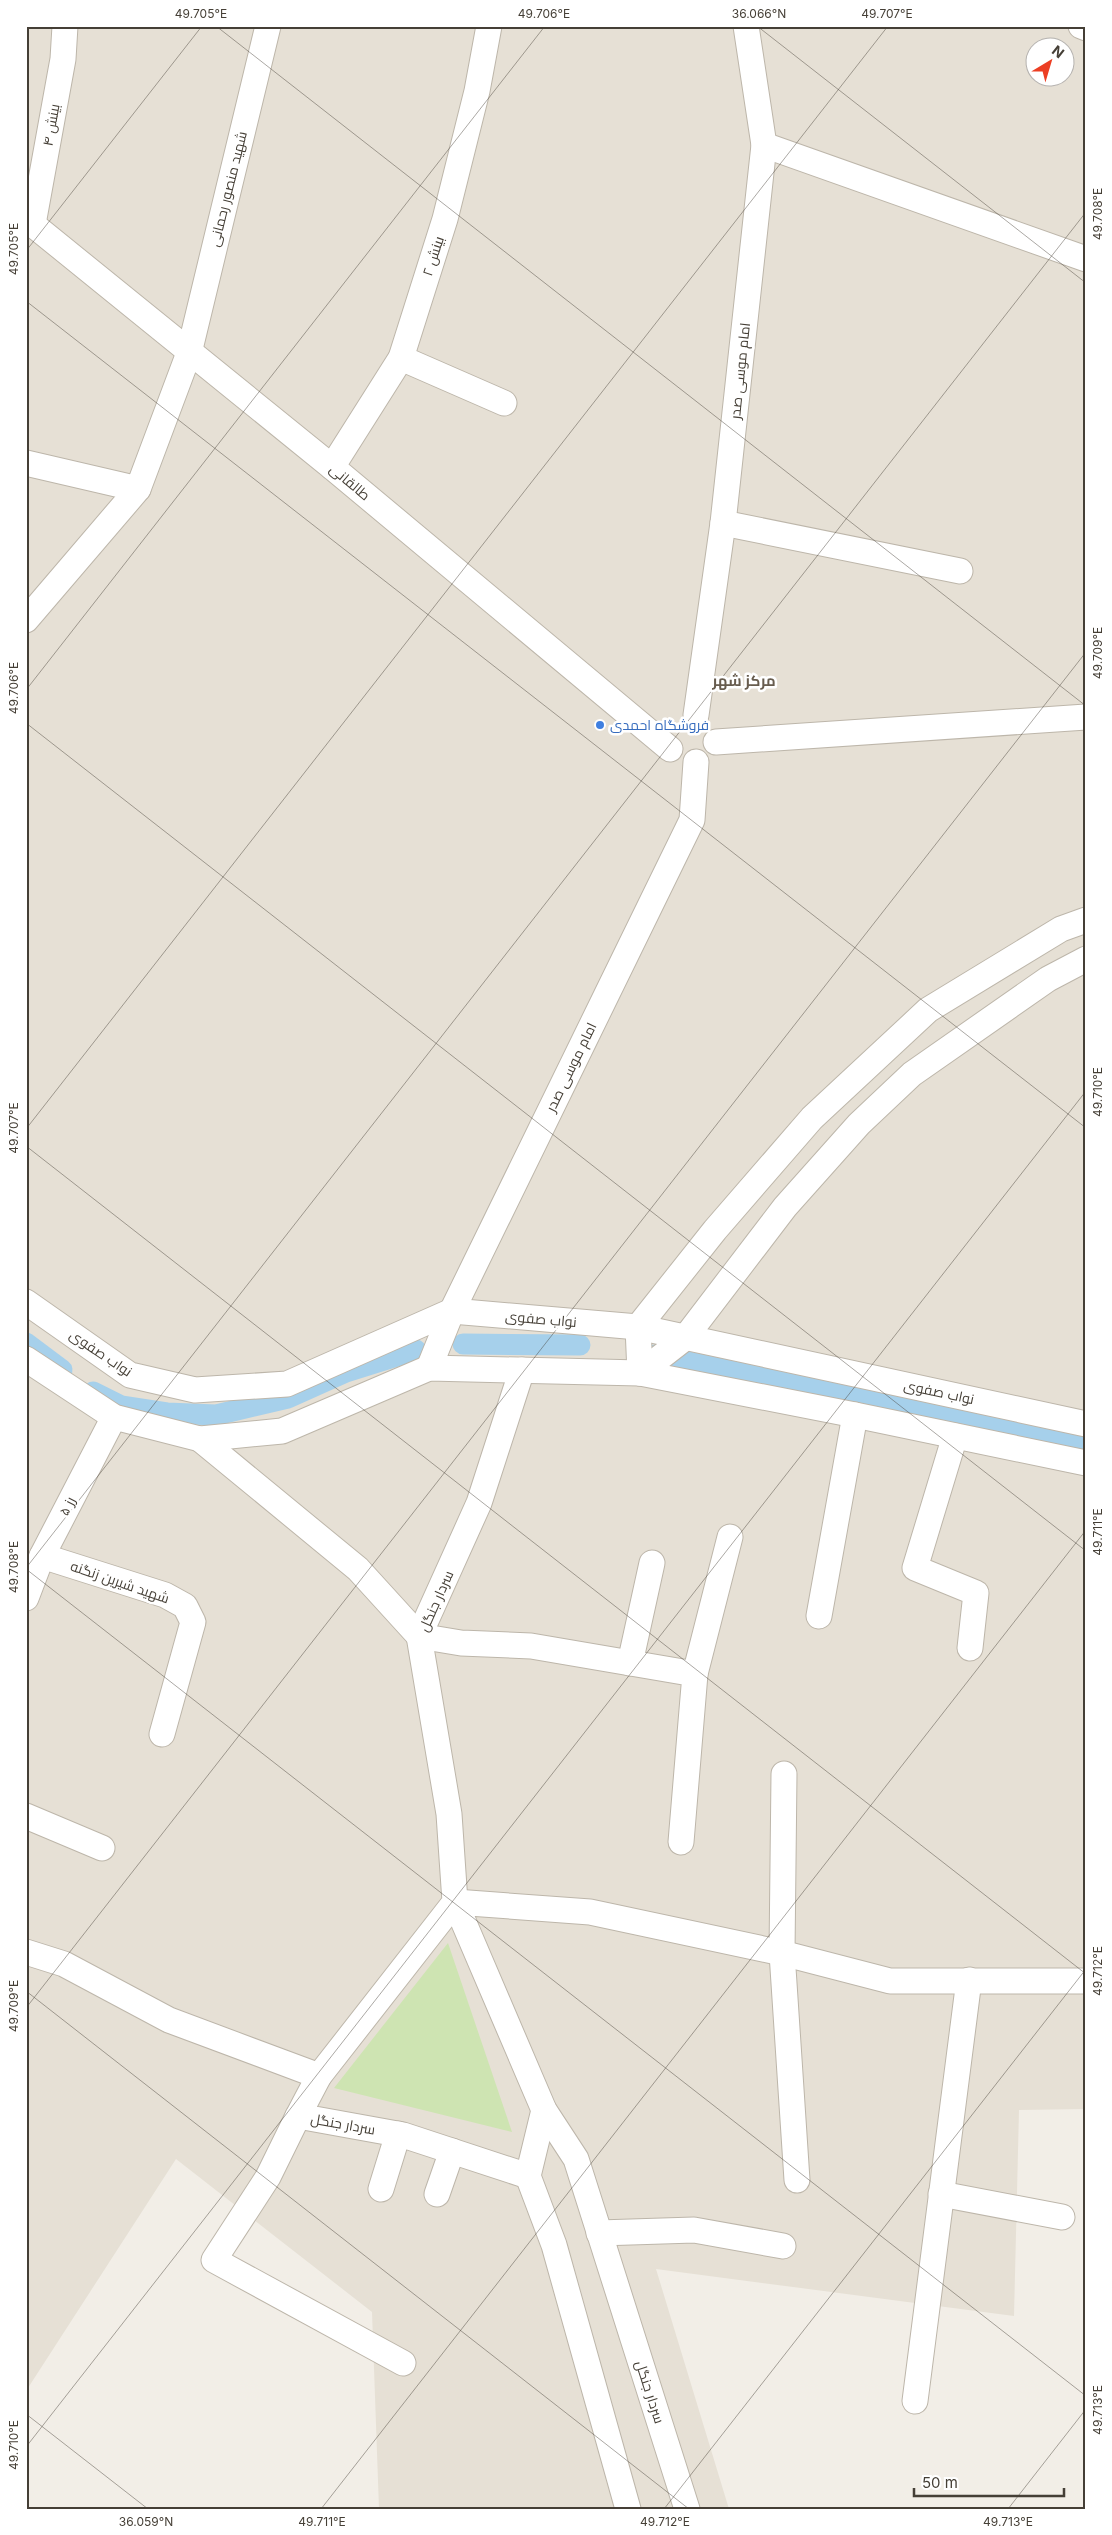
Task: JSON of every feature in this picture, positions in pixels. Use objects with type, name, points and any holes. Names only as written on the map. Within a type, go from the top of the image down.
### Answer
[{"type":"street","name":"بینش ۴","points":[[29,221],[62,59],[65,26]]},
{"type":"street","name":"شهید منصور رحمانی","points":[[26,620],[138,489],[189,353],[268,26]]},
{"type":"street","name":"بینش ۲","points":[[332,467],[401,358],[445,219],[477,91],[489,26]]},
{"type":"street","name":"امام موسی صدر","points":[[696,714],[723,523],[764,145],[746,26]]},
{"type":"street","points":[[1082,26],[1086,28]]},
{"type":"street","points":[[764,145],[1086,259]]},
{"type":"street","name":"طالقانی","points":[[29,221],[189,353],[332,467],[670,749]]},
{"type":"street","points":[[401,358],[504,403]]},
{"type":"street","points":[[26,464],[138,489]]},
{"type":"street","points":[[723,523],[960,571]]},
{"type":"street","points":[[696,714],[709,722],[716,735],[716,742],[709,755],[696,762],[678,759],[670,749],[668,734],[674,721],[681,717],[696,714]]},
{"type":"street","points":[[716,742],[1086,717]]},
{"type":"street","name":"امام موسی صدر","points":[[429,1368],[452,1311],[692,820],[696,762]]},
{"type":"street","points":[[640,1373],[638,1327],[715,1230],[812,1118],[928,1010],[1060,929],[1086,920]]},
{"type":"street","points":[[640,1373],[685,1338],[785,1208],[859,1124],[912,1074],[1048,979],[1086,959]]},
{"type":"street","name":"نواب صفوی","points":[[26,1302],[130,1375],[195,1390],[287,1384],[452,1311],[638,1327],[1086,1424]]},
{"type":"street","points":[[26,1359],[114,1417],[200,1439],[282,1431],[429,1368],[640,1373],[856,1415],[1086,1463]]},
{"type":"street","name":"سردار جنگل","points":[[522,1370],[479,1503],[420,1636],[449,1814],[455,1902],[544,2110],[576,2159],[687,2509]]},
{"type":"street","points":[[819,1616],[856,1415]]},
{"type":"street","name":"رز ۵","points":[[26,1598],[42,1556],[114,1417]]},
{"type":"street","points":[[955,1436],[915,1568],[976,1593],[970,1648]]},
{"type":"street","points":[[200,1439],[358,1570],[420,1636],[461,1643],[531,1646],[695,1674]]},
{"type":"street","points":[[681,1842],[695,1674],[730,1537]]},
{"type":"street","name":"شهید شیرین زنگنه","points":[[42,1556],[166,1595],[185,1606],[193,1622],[162,1734]]},
{"type":"street","points":[[630,1663],[652,1563]]},
{"type":"street","points":[[784,1774],[782,1952],[797,2180]]},
{"type":"street","points":[[26,1816],[102,1848]]},
{"type":"street","points":[[455,1902],[590,1912],[782,1952],[890,1981],[1086,1981]]},
{"type":"street","name":"سردار جنگل","points":[[455,1902],[319,2076],[298,2116],[398,2134],[528,2176]]},
{"type":"street","points":[[26,1952],[64,1964],[170,2020],[319,2076]]},
{"type":"street","points":[[915,2401],[969,1980]]},
{"type":"street","points":[[544,2110],[528,2176],[554,2245],[628,2509]]},
{"type":"street","points":[[298,2116],[268,2176],[214,2260],[403,2363]]},
{"type":"street","points":[[381,2189],[398,2134]]},
{"type":"street","points":[[437,2194],[452,2151]]},
{"type":"street","points":[[942,2194],[1062,2217]]},
{"type":"street","points":[[599,2233],[694,2230],[783,2246]]},
{"type":"shaded area","points":[[26,26],[1086,26],[1086,2109],[1019,2110],[1014,2316],[656,2269],[729,2509],[379,2509],[372,2312],[176,2159],[26,2391]]},
{"type":"green space","points":[[448,1943],[512,2132],[334,2088]]},
{"type":"waterway","points":[[26,1343],[62,1370]]},
{"type":"waterway","points":[[463,1344],[580,1345]]},
{"type":"waterway","points":[[93,1392],[121,1406],[167,1413],[216,1415],[288,1398],[346,1372],[416,1350]]},
{"type":"waterway","points":[[655,1355],[1086,1445]]},
{"type":"place","name":"فروشگاه احمدی","points":[[600,725]]},
{"type":"district","name":"مرکز شهر","points":[[744,681]]}]
